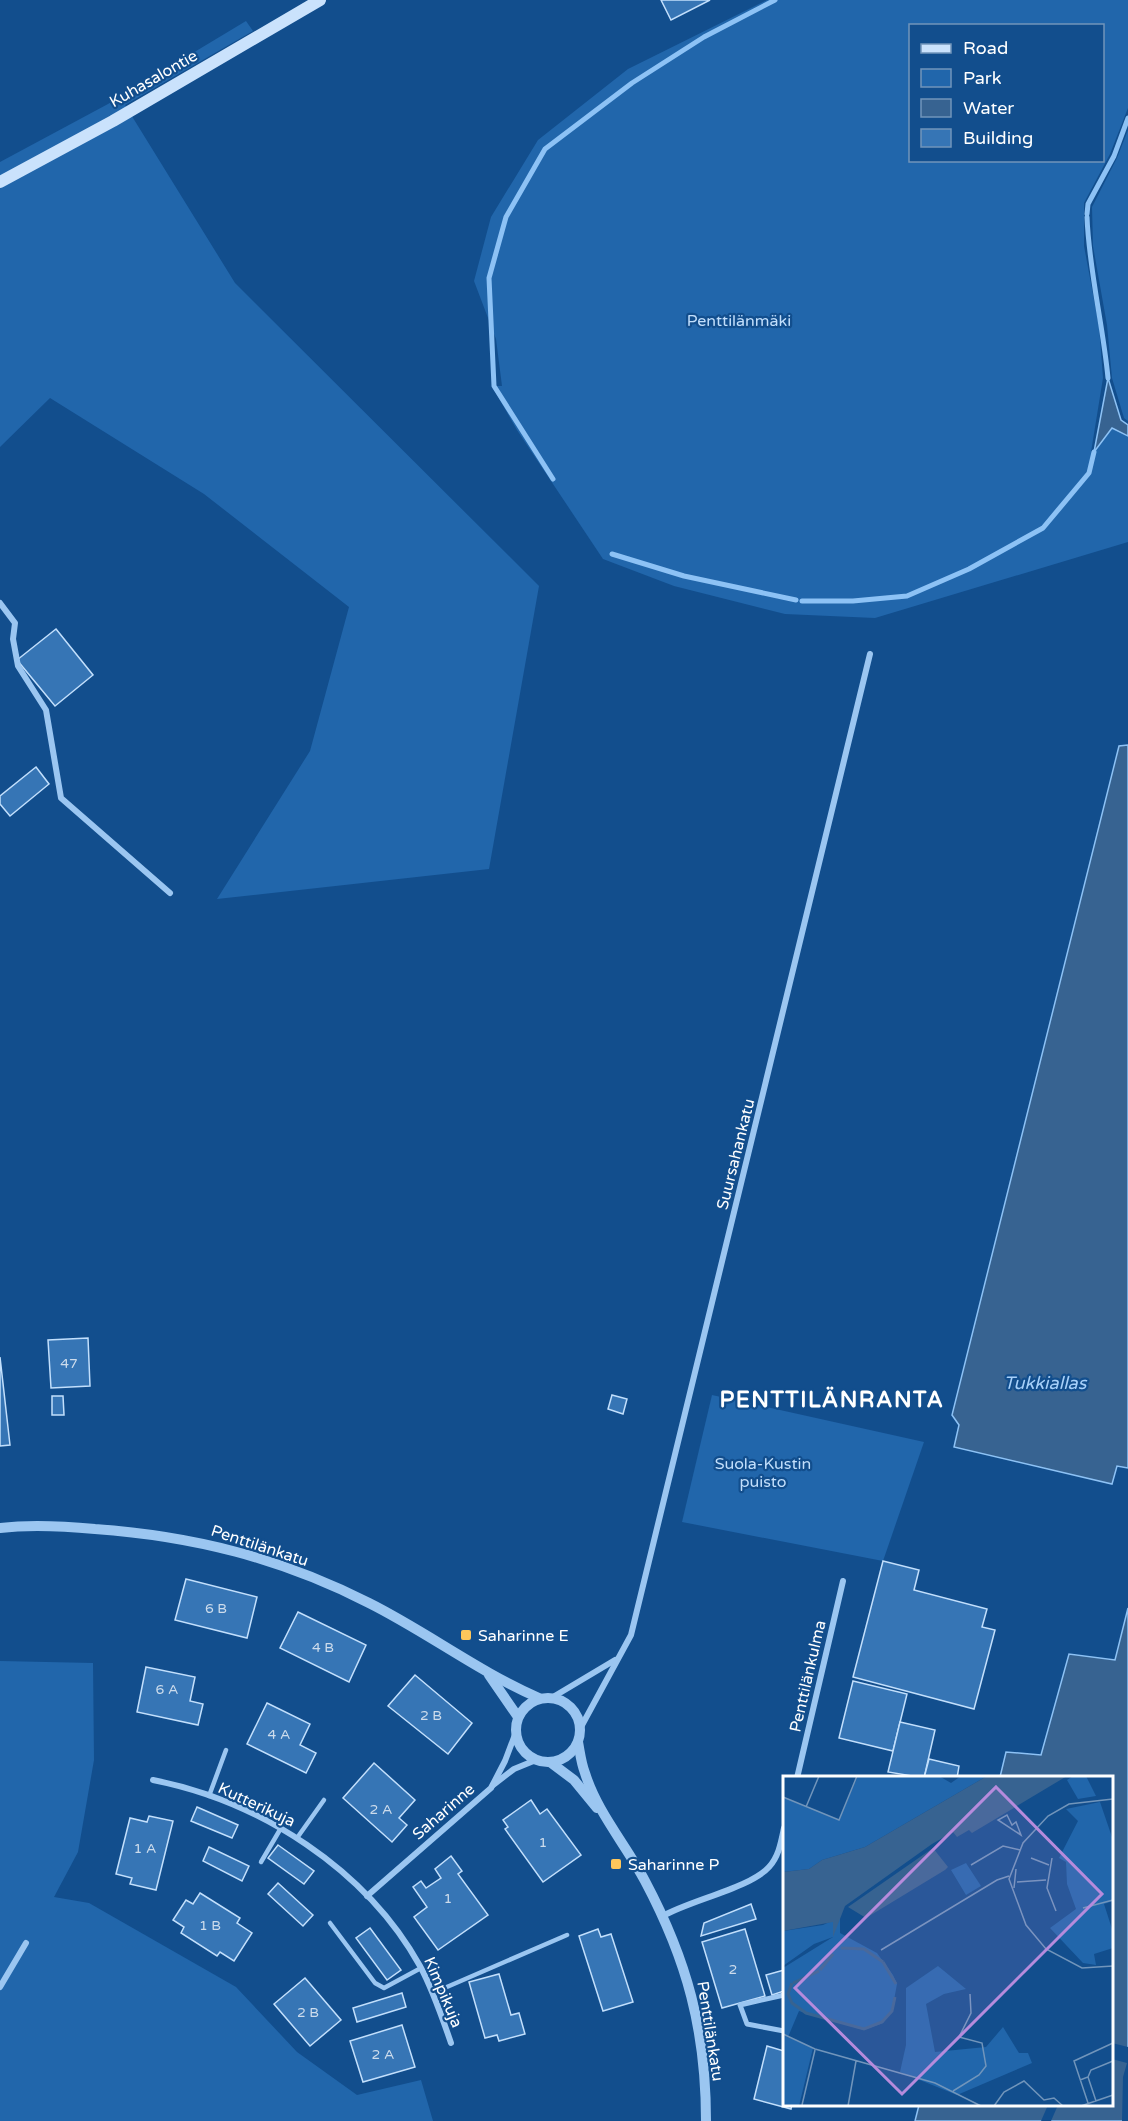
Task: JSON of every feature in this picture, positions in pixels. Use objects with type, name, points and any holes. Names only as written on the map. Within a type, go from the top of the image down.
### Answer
[{"type":"main road","name":"Kuhasalontie","points":[[0,182],[113,120],[320,0]]},
{"type":"street","points":[[0,603],[15,623],[13,639],[18,666],[46,710],[61,798],[170,893]]},
{"type":"street","name":"Suursahankatu","points":[[581,1727],[632,1635],[870,654]]},
{"type":"street","name":"Penttilänkatu","points":[[0,1528],[63,1526],[160,1534],[240,1551],[324,1582],[368,1602],[418,1629],[487,1673],[539,1698]]},
{"type":"street","name":"Penttilänkulma","points":[[796,1776],[843,1581]]},
{"type":"street","name":"Suursahankatu","points":[[553,1697],[618,1658]]},
{"type":"street","points":[[487,1673],[518,1718]]},
{"type":"street","points":[[553,1697],[572,1708],[581,1727],[578,1742],[564,1758],[550,1762],[536,1760],[524,1752],[516,1732],[518,1718],[526,1705],[539,1698],[553,1697]]},
{"type":"street","name":"Saharinne","points":[[367,1896],[491,1788],[516,1732]]},
{"type":"street","name":"Penttilänkatu","points":[[578,1742],[585,1774],[608,1821],[663,1916],[685,1969],[699,2028],[706,2121]]},
{"type":"street","points":[[491,1788],[514,1769],[536,1760]]},
{"type":"street","name":"Penttilänkatu","points":[[550,1762],[574,1780],[608,1821]]},
{"type":"street","name":"Kutterikuja","points":[[153,1780],[209,1796],[281,1827],[326,1857],[367,1896]]},
{"type":"street","points":[[663,1916],[757,1877],[770,1866],[779,1850],[783,1832]]},
{"type":"street","name":"Kimpikuja","points":[[367,1896],[421,1968],[451,2043]]},
{"type":"street","points":[[0,1987],[26,1943]]},
{"type":"street","points":[[783,1995],[740,2006],[747,2024],[783,2031]]},
{"type":"lane","points":[[209,1796],[226,1750]]},
{"type":"lane","points":[[297,1838],[324,1800]]},
{"type":"lane","points":[[261,1862],[281,1827]]},
{"type":"lane","points":[[330,1923],[375,1983],[384,1988],[421,1968]]},
{"type":"lane","points":[[433,1994],[567,1935]]},
{"type":"green space","name":"Penttilänmäki","points":[[767,0],[1128,0],[1128,108],[1110,154],[1084,203],[1084,246],[1099,326],[1103,378],[1091,452],[1112,428],[1128,436],[1128,542],[875,618],[785,614],[674,586],[603,559],[517,430],[492,386],[502,386],[496,339],[474,281],[491,217],[538,140],[628,69]]},
{"type":"green space","points":[[246,21],[253,31],[125,105],[235,283],[539,586],[489,869],[217,899],[310,751],[349,607],[204,494],[50,398],[0,447],[0,162],[108,104]]},
{"type":"green space","points":[[1128,130],[1128,421],[1124,418],[1112,378],[1107,325],[1093,246],[1092,207],[1117,158]]},
{"type":"green space","name":"Suola-Kustin puisto","points":[[712,1395],[924,1442],[883,1561],[682,1522]]},
{"type":"green space","points":[[0,1661],[93,1663],[94,1760],[78,1852],[54,1897],[89,1903],[236,1987],[297,2052],[357,2095],[421,2080],[433,2121],[0,2121]]},
{"type":"water","points":[[1108,378],[1121,420],[1128,425],[1128,436],[1112,428],[1094,452]]},
{"type":"water","name":"Tukkiallas","points":[[1128,745],[1128,1468],[1117,1466],[1112,1484],[954,1447],[959,1425],[952,1415],[1119,746]]},
{"type":"water","points":[[1128,1608],[1128,2121],[915,2121],[919,2106],[1113,2106],[1113,1776],[1000,1776],[1006,1752],[1041,1755],[1069,1654],[1115,1660]]},
{"type":"pier","points":[[1113,2043],[1128,2047],[1128,2121],[1122,2121],[1123,2077],[1127,2063],[1113,2059]]},
{"type":"pier","points":[[1048,2106],[1058,2106],[1051,2121],[1041,2121]]},
{"type":"building","points":[[661,0],[710,0],[671,20]]},
{"type":"building","points":[[56,629],[93,675],[55,706],[17,660]]},
{"type":"building","points":[[36,767],[49,784],[10,816],[0,804],[0,796]]},
{"type":"building","points":[[88,1338],[90,1386],[51,1388],[48,1340]]},
{"type":"building","points":[[0,1357],[10,1445],[0,1446]]},
{"type":"building","points":[[612,1395],[627,1399],[623,1414],[608,1409]]},
{"type":"building","points":[[52,1396],[63,1396],[64,1415],[52,1415]]},
{"type":"building","points":[[883,1561],[919,1570],[914,1590],[987,1609],[982,1627],[995,1630],[974,1709],[853,1677]]},
{"type":"building","points":[[186,1579],[257,1597],[247,1638],[175,1620]]},
{"type":"building","points":[[298,1612],[366,1645],[349,1682],[280,1648]]},
{"type":"building","points":[[146,1667],[195,1677],[190,1701],[203,1704],[198,1725],[137,1712]]},
{"type":"building","points":[[415,1675],[472,1723],[448,1754],[388,1706]]},
{"type":"building","points":[[853,1681],[907,1694],[893,1751],[839,1738]]},
{"type":"building","points":[[267,1703],[310,1724],[300,1745],[316,1753],[306,1773],[247,1744]]},
{"type":"building","points":[[900,1722],[935,1730],[924,1776],[888,1772]]},
{"type":"building","points":[[929,1759],[959,1766],[957,1776],[925,1776]]},
{"type":"building","points":[[374,1763],[415,1800],[399,1818],[407,1825],[392,1842],[343,1798]]},
{"type":"building","points":[[531,1800],[540,1814],[547,1809],[581,1855],[543,1882],[505,1829],[508,1827],[503,1820]]},
{"type":"building","points":[[197,1807],[238,1825],[232,1838],[191,1821]]},
{"type":"building","points":[[149,1816],[173,1821],[156,1890],[130,1884],[132,1878],[116,1874],[130,1818],[147,1822]]},
{"type":"building","points":[[278,1845],[314,1871],[304,1884],[268,1858]]},
{"type":"building","points":[[209,1847],[249,1866],[242,1881],[203,1861]]},
{"type":"building","points":[[451,1856],[462,1871],[458,1874],[488,1915],[438,1950],[414,1917],[427,1907],[413,1887],[421,1881],[426,1888],[441,1878],[435,1869]]},
{"type":"building","points":[[278,1883],[313,1915],[303,1926],[268,1894]]},
{"type":"building","points":[[200,1893],[240,1918],[237,1923],[252,1933],[234,1961],[220,1952],[217,1956],[181,1933],[184,1927],[173,1920],[186,1900],[193,1904]]},
{"type":"building","points":[[751,1904],[756,1919],[701,1936],[704,1923]]},
{"type":"building","points":[[370,1928],[401,1970],[387,1980],[356,1938]]},
{"type":"building","points":[[598,1929],[601,1937],[611,1934],[633,2002],[603,2011],[579,1936]]},
{"type":"building","points":[[745,1929],[765,1996],[722,2008],[702,1942]]},
{"type":"building","points":[[783,1970],[783,1991],[772,1995],[766,1975]]},
{"type":"building","points":[[499,1974],[511,2015],[519,2013],[525,2034],[499,2041],[497,2035],[485,2038],[469,1982]]},
{"type":"building","points":[[305,1978],[341,2020],[310,2046],[274,2004]]},
{"type":"building","points":[[402,1993],[406,2007],[357,2022],[353,2008]]},
{"type":"building","points":[[402,2025],[415,2067],[363,2082],[350,2041]]},
{"type":"building","points":[[767,2046],[783,2051],[783,2106],[792,2106],[791,2109],[754,2099]]},
{"type":"waterway","points":[[553,479],[494,386],[489,278],[506,217],[545,149],[632,83],[704,37],[775,0]]},
{"type":"waterway","points":[[1087,214],[1088,204],[1114,156],[1128,118]]},
{"type":"waterway","points":[[1087,217],[1090,257],[1108,378]]},
{"type":"waterway","points":[[802,601],[853,601],[907,596],[969,569],[1043,528],[1089,473],[1094,452]]},
{"type":"waterway","points":[[612,554],[684,576],[796,600]]},
{"type":"place","name":"Saharinne E","points":[[466,1635]]},
{"type":"place","name":"Saharinne P","points":[[616,1864]]},
{"type":"district","name":"PENTTILÄNRANTA","points":[[832,1399]]}]
